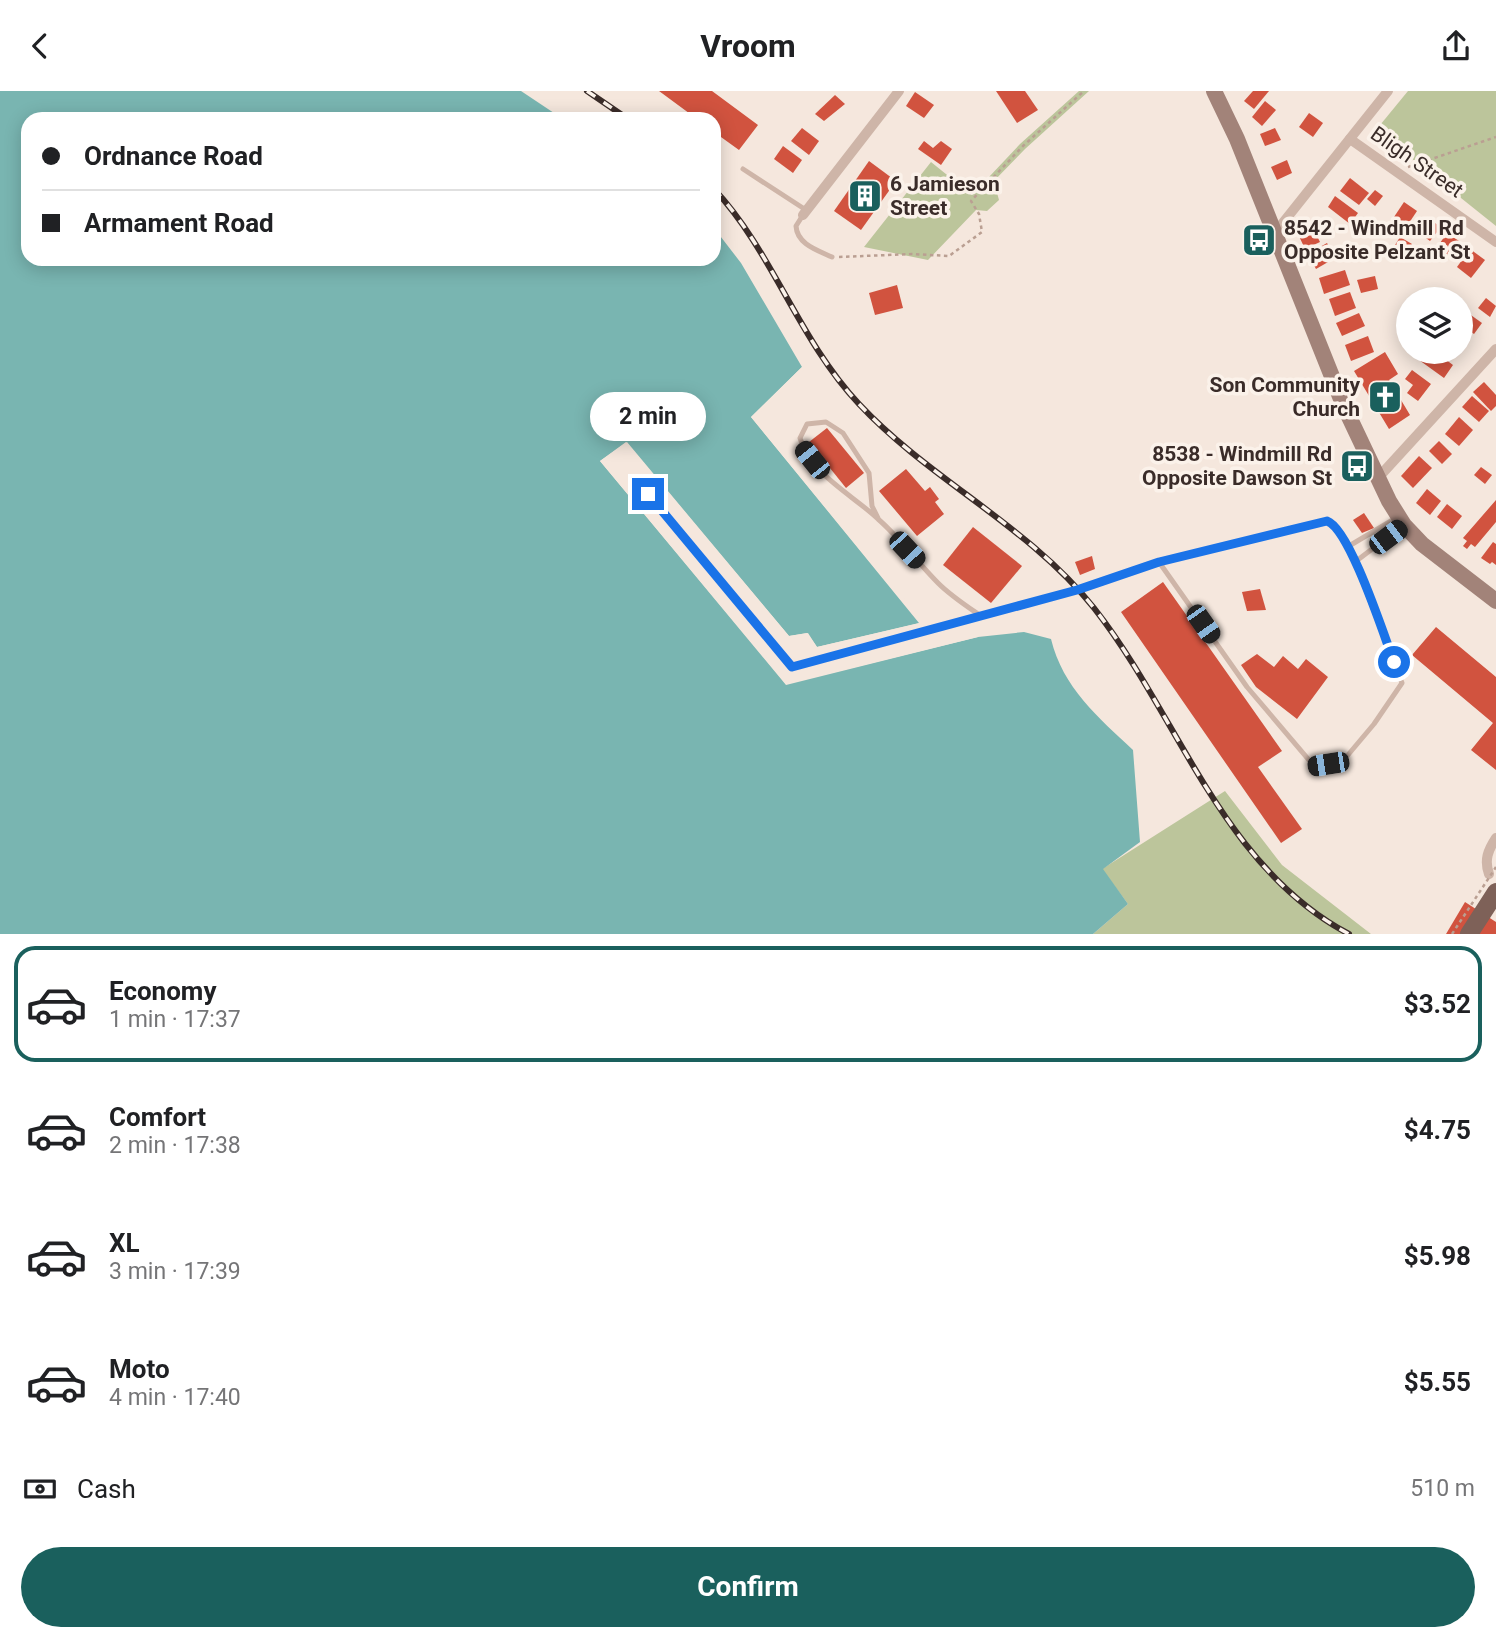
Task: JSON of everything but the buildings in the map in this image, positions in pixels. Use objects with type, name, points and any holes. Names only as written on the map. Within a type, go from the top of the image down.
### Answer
[{"type":"main road","points":[[1216,92],[1343,404],[1377,479],[1401,521],[1422,544],[1496,600]]},
{"type":"main road","points":[[1469,934],[1496,892]]},
{"type":"street","points":[[805,213],[899,91]]},
{"type":"street","points":[[1275,234],[1388,91]]},
{"type":"street","name":"Bligh Street","points":[[1350,139],[1496,242]]},
{"type":"street","points":[[1377,479],[1496,349]]},
{"type":"street","points":[[1492,871],[1486,862],[1496,838]]},
{"type":"lane","points":[[743,169],[805,213],[796,226],[796,234],[806,245],[832,257]]},
{"type":"lane","points":[[878,518],[872,506],[869,473],[843,433],[826,422],[807,424],[800,438],[803,449],[838,489],[878,518],[937,582],[981,616]]},
{"type":"lane","points":[[648,494],[792,667],[1077,590],[1159,562],[1327,521],[1333,524],[1349,546],[1402,683],[1374,724],[1342,762],[1314,766],[1247,687],[1159,562]]},
{"type":"lane","points":[[1349,546],[1401,521]]},
{"type":"lane","points":[[1355,562],[1401,521]]},
{"type":"path","points":[[832,257],[912,254],[949,256],[982,232],[978,214],[971,201],[1023,146],[1084,91]]},
{"type":"path","points":[[1398,171],[1496,137]]},
{"type":"path","points":[[1452,934],[1492,871]]},
{"type":"green space","points":[[1079,91],[1089,91],[991,184],[996,189],[999,200],[987,211],[976,210],[928,260],[864,247],[931,162],[972,195],[1020,144]]},
{"type":"green space","points":[[1408,91],[1496,91],[1496,226],[1376,130]]},
{"type":"green space","points":[[1225,791],[1282,865],[1371,934],[1093,934],[1128,904],[1102,869]]},
{"type":"water","points":[[0,91],[521,91],[552,112],[21,112],[21,266],[721,266],[721,237],[741,263],[802,367],[751,417],[920,623],[817,647],[807,633],[789,636],[627,442],[600,461],[786,684],[978,637],[1024,632],[1051,639],[1064,672],[1083,701],[1133,750],[1140,842],[1103,869],[1128,904],[1093,934],[0,934]]},
{"type":"pier","points":[[802,367],[804,370],[756,417],[922,620],[921,626],[818,650],[806,637],[788,639],[626,447],[605,462],[788,681],[962,636],[976,633],[978,637],[786,685],[600,461],[626,442],[789,636],[808,633],[817,647],[919,623],[751,417]]},
{"type":"railway","points":[[587,91],[618,112]]},
{"type":"railway","points":[[721,197],[753,240],[819,352],[859,404],[887,431],[1010,527],[1068,579],[1094,608],[1124,650],[1205,786],[1234,829],[1267,870],[1305,905],[1349,934]]},
{"type":"place","name":"6 Jamieson Street","points":[[865,196]]},
{"type":"place","name":"8542 - Windmill Rd Opposite Pelzant St","points":[[1259,240]]},
{"type":"place","name":"Son Community Church","points":[[1385,397]]},
{"type":"place","name":"8538 - Windmill Rd Opposite Dawson St","points":[[1357,466]]},
{"type":"route","points":[[648,494],[792,667],[1077,590],[1159,562],[1327,521],[1333,524],[1349,546],[1394,662]]}]
